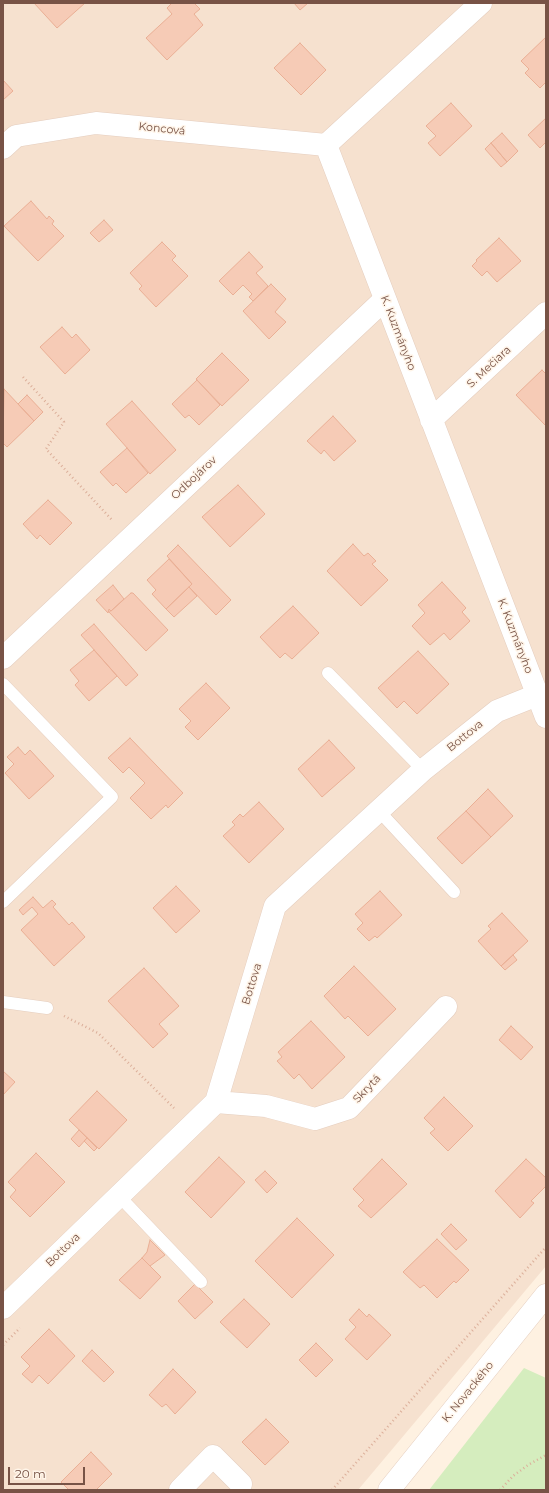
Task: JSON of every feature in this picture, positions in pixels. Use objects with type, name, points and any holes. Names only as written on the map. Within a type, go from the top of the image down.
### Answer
[{"type":"street","points":[[326,145],[481,3]]},
{"type":"street","name":"Koncová","points":[[3,148],[16,136],[96,123],[326,145]]},
{"type":"street","name":"K. Kuzmányho","points":[[326,145],[546,718]]},
{"type":"street","name":"Odbojárov","points":[[3,658],[385,299]]},
{"type":"street","name":"S. Mečiara","points":[[431,420],[546,313]]},
{"type":"street","name":"Bottova","points":[[3,1308],[216,1102],[275,906],[423,770],[497,711],[537,695]]},
{"type":"street","name":"Skrytá","points":[[216,1102],[266,1106],[315,1119],[349,1108],[446,1007]]},
{"type":"street","name":"K. Novackého","points":[[389,1490],[542,1306]]},
{"type":"street","points":[[180,1490],[213,1456],[241,1484]]},
{"type":"lane","points":[[328,673],[423,770]]},
{"type":"lane","points":[[3,684],[112,798],[3,902]]},
{"type":"lane","points":[[379,811],[454,892]]},
{"type":"lane","points":[[3,1002],[47,1008]]},
{"type":"lane","points":[[119,1196],[201,1282]]},
{"type":"path","points":[[23,377],[64,422],[46,449],[129,539]]},
{"type":"path","points":[[47,1008],[98,1033],[192,1126]]},
{"type":"path","points":[[332,1490],[546,1246]]},
{"type":"path","points":[[500,1490],[513,1476],[528,1465],[546,1455]]},
{"type":"shaded area","points":[[3,3],[546,3],[546,1266],[358,1490],[3,1490]]},
{"type":"green space","points":[[524,1368],[546,1378],[546,1490],[429,1490]]},
{"type":"building","points":[[34,3],[85,3],[57,28]]},
{"type":"building","points":[[172,3],[194,3],[200,9],[194,14],[203,25],[167,60],[146,38],[172,14],[167,8]]},
{"type":"building","points":[[294,3],[308,3],[300,10]]},
{"type":"building","points":[[546,37],[546,82],[540,88],[525,73],[529,69],[521,61]]},
{"type":"building","points":[[300,43],[326,70],[301,95],[274,68]]},
{"type":"building","points":[[3,80],[13,91],[3,100]]},
{"type":"building","points":[[451,103],[472,126],[440,156],[428,143],[436,136],[426,126]]},
{"type":"building","points":[[546,118],[546,142],[540,148],[528,135]]},
{"type":"building","points":[[502,133],[518,151],[507,162],[491,143]]},
{"type":"building","points":[[491,143],[507,162],[501,167],[485,149]]},
{"type":"building","points":[[31,201],[47,219],[49,216],[54,221],[52,224],[64,236],[38,261],[4,226]]},
{"type":"building","points":[[104,220],[113,230],[99,242],[90,233]]},
{"type":"building","points":[[499,238],[521,261],[497,282],[487,271],[482,276],[472,266],[477,261],[476,260]]},
{"type":"building","points":[[162,242],[176,256],[172,260],[188,276],[156,307],[139,289],[142,286],[130,273]]},
{"type":"building","points":[[249,252],[263,267],[256,273],[268,286],[253,301],[249,297],[252,294],[243,285],[233,295],[219,281]]},
{"type":"building","points":[[271,284],[286,299],[275,312],[286,322],[269,339],[243,311]]},
{"type":"building","points":[[62,327],[72,338],[76,334],[90,350],[65,374],[40,347]]},
{"type":"building","points":[[222,353],[249,380],[222,406],[196,379]]},
{"type":"building","points":[[542,370],[546,374],[546,426],[516,395]]},
{"type":"building","points":[[197,380],[220,405],[199,425],[189,415],[185,418],[172,404]]},
{"type":"building","points":[[4,389],[34,421],[7,447],[3,443]]},
{"type":"building","points":[[27,395],[43,412],[34,421],[18,404]]},
{"type":"building","points":[[132,401],[176,450],[150,474],[106,424]]},
{"type":"building","points":[[333,416],[356,441],[334,461],[324,450],[321,454],[307,441]]},
{"type":"building","points":[[127,448],[148,473],[126,493],[116,483],[113,486],[100,472]]},
{"type":"building","points":[[238,485],[265,514],[230,547],[202,517]]},
{"type":"building","points":[[48,500],[72,523],[50,545],[40,535],[37,539],[23,524]]},
{"type":"building","points":[[353,544],[364,556],[368,553],[376,561],[372,564],[388,580],[361,606],[327,571]]},
{"type":"building","points":[[178,545],[231,600],[216,615],[189,587],[192,584],[167,556]]},
{"type":"building","points":[[169,559],[192,584],[166,609],[152,594],[156,590],[147,580]]},
{"type":"building","points":[[442,582],[466,608],[462,612],[470,621],[450,640],[444,633],[430,645],[412,626],[425,613],[418,605]]},
{"type":"building","points":[[113,585],[124,599],[111,611],[109,609],[108,613],[96,600]]},
{"type":"building","points":[[189,587],[197,596],[174,617],[166,609]]},
{"type":"building","points":[[131,593],[133,593],[168,630],[146,651],[108,611],[111,611]]},
{"type":"building","points":[[293,606],[319,633],[292,659],[285,653],[280,658],[260,637]]},
{"type":"building","points":[[94,624],[138,675],[126,686],[81,635]]},
{"type":"building","points":[[94,650],[117,676],[89,701],[75,685],[79,681],[70,670]]},
{"type":"building","points":[[418,651],[449,684],[417,714],[404,701],[397,708],[378,688]]},
{"type":"building","points":[[206,683],[230,708],[198,740],[185,727],[191,721],[179,709]]},
{"type":"building","points":[[130,738],[183,793],[168,808],[166,805],[151,819],[130,798],[145,783],[129,767],[123,773],[108,758]]},
{"type":"building","points":[[329,740],[355,768],[322,797],[298,769]]},
{"type":"building","points":[[18,747],[25,755],[30,750],[54,776],[29,799],[5,773],[14,764],[7,757]]},
{"type":"building","points":[[488,789],[513,816],[491,837],[466,811]]},
{"type":"building","points":[[259,802],[284,829],[249,863],[223,836],[235,825],[232,822],[240,814],[243,817]]},
{"type":"building","points":[[466,811],[491,837],[462,864],[437,838]]},
{"type":"building","points":[[176,886],[200,911],[176,933],[153,908]]},
{"type":"building","points":[[380,891],[402,915],[377,938],[375,936],[369,941],[357,929],[363,923],[355,914]]},
{"type":"building","points":[[33,897],[43,908],[52,900],[56,904],[53,907],[69,925],[72,922],[85,937],[54,966],[21,930],[38,914],[32,907],[23,915],[19,910]]},
{"type":"building","points":[[502,913],[528,941],[501,966],[478,941],[491,929],[488,926]]},
{"type":"building","points":[[513,955],[517,960],[505,970],[501,966]]},
{"type":"building","points":[[354,966],[396,1009],[368,1036],[348,1016],[345,1019],[324,996]]},
{"type":"building","points":[[144,968],[179,1006],[159,1024],[168,1034],[153,1048],[108,1001]]},
{"type":"building","points":[[311,1021],[345,1057],[312,1089],[299,1074],[294,1079],[277,1061],[282,1057],[278,1052]]},
{"type":"building","points":[[511,1026],[533,1047],[521,1060],[499,1040]]},
{"type":"building","points":[[3,1071],[15,1082],[3,1095]]},
{"type":"building","points":[[97,1091],[127,1120],[99,1149],[69,1120]]},
{"type":"building","points":[[444,1097],[473,1126],[448,1151],[430,1133],[435,1129],[424,1118]]},
{"type":"building","points":[[79,1130],[87,1138],[79,1147],[71,1139]]},
{"type":"building","points":[[87,1138],[97,1148],[94,1151],[84,1141]]},
{"type":"building","points":[[36,1153],[65,1182],[30,1217],[10,1197],[16,1190],[8,1182]]},
{"type":"building","points":[[219,1157],[245,1182],[211,1218],[185,1192]]},
{"type":"building","points":[[382,1159],[407,1184],[371,1218],[358,1206],[364,1200],[353,1189]]},
{"type":"building","points":[[526,1159],[546,1178],[546,1186],[531,1201],[534,1203],[520,1218],[495,1191]]},
{"type":"building","points":[[265,1171],[277,1183],[267,1193],[255,1180]]},
{"type":"building","points":[[297,1218],[334,1255],[292,1298],[255,1261]]},
{"type":"building","points":[[451,1224],[467,1240],[456,1250],[441,1234]]},
{"type":"building","points":[[437,1239],[469,1270],[456,1283],[454,1281],[437,1298],[424,1285],[420,1288],[403,1272]]},
{"type":"building","points":[[150,1240],[165,1255],[150,1266],[142,1258],[147,1252]]},
{"type":"building","points":[[142,1258],[161,1277],[140,1299],[119,1280]]},
{"type":"building","points":[[195,1284],[213,1302],[195,1319],[178,1301]]},
{"type":"building","points":[[244,1299],[270,1324],[247,1348],[220,1322]]},
{"type":"building","points":[[359,1309],[367,1317],[369,1314],[391,1335],[367,1360],[345,1339],[356,1327],[349,1320]]},
{"type":"building","points":[[49,1329],[75,1356],[48,1384],[39,1375],[32,1383],[22,1374],[30,1366],[21,1357]]},
{"type":"building","points":[[316,1343],[333,1360],[316,1377],[299,1360]]},
{"type":"building","points":[[92,1350],[114,1372],[104,1382],[82,1361]]},
{"type":"building","points":[[173,1369],[196,1392],[175,1414],[166,1404],[162,1407],[149,1395]]},
{"type":"building","points":[[266,1419],[289,1442],[265,1465],[242,1442]]},
{"type":"building","points":[[91,1452],[112,1474],[96,1490],[69,1490],[61,1482]]}]
